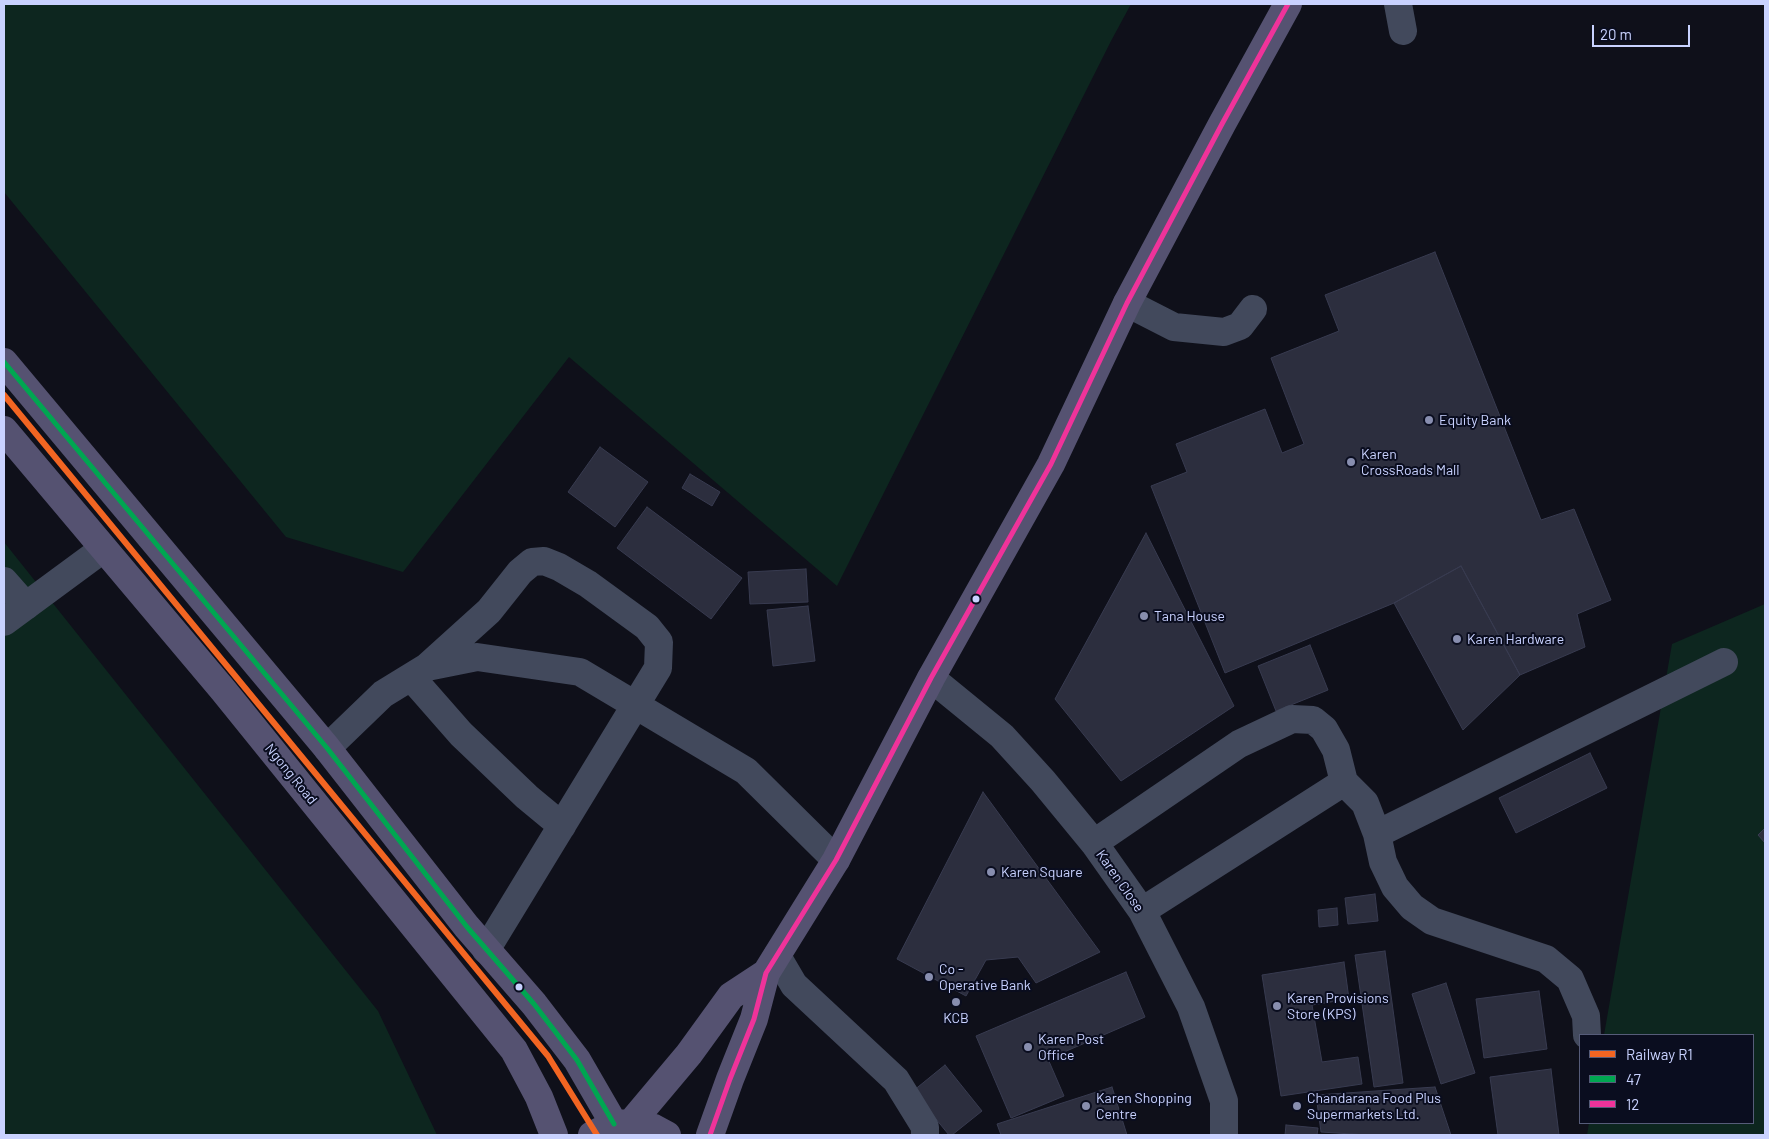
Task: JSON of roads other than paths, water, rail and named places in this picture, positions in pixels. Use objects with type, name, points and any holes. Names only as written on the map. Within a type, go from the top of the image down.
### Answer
[{"type":"main road","points":[[710,1135],[754,1019],[772,965],[836,860],[931,678],[1051,464],[1127,303],[1288,4]]},
{"type":"main road","points":[[4,362],[327,748],[467,928],[534,1004],[578,1060],[613,1128]]},
{"type":"main road","name":"Ngong Road","points":[[4,430],[223,690],[514,1050],[539,1097],[554,1135]]},
{"type":"main road","points":[[613,1128],[689,1054],[731,996],[772,965]]},
{"type":"main road","points":[[613,1128],[654,1128],[668,1135]]},
{"type":"lane","points":[[1398,4],[1403,31]]},
{"type":"lane","points":[[1127,303],[1174,327],[1224,332],[1240,326],[1253,309]]},
{"type":"lane","points":[[4,622],[103,549]]},
{"type":"lane","points":[[327,748],[383,694],[419,672],[489,611],[520,572],[532,562],[544,561],[560,567],[588,584],[647,627],[658,642],[658,668],[486,950]]},
{"type":"lane","points":[[4,581],[26,606]]},
{"type":"lane","points":[[419,672],[476,657],[580,672],[746,771],[836,860]]},
{"type":"lane","points":[[1377,834],[1724,662]]},
{"type":"lane","points":[[419,672],[461,734],[527,797],[562,826]]},
{"type":"lane","name":"Karen Close","points":[[931,678],[1002,736],[1094,843],[1142,911],[1191,1007],[1224,1101],[1224,1135]]},
{"type":"lane","points":[[1094,843],[1239,744],[1292,719],[1313,720],[1324,728],[1336,750],[1344,782],[1365,803],[1377,834],[1383,862],[1395,888],[1412,908],[1432,920],[1546,960],[1570,979],[1586,1016],[1587,1034]]},
{"type":"lane","points":[[1142,911],[1344,782]]},
{"type":"lane","points":[[772,965],[896,1080],[925,1127],[925,1135]]},
{"type":"rail line","name":"R1","points":[[4,395],[548,1056],[597,1135]]},
{"type":"place","name":"Equity Bank","points":[[1429,420]]},
{"type":"place","name":"Karen CrossRoads Mall","points":[[1351,462]]},
{"type":"place","name":"Tana House","points":[[1144,616]]},
{"type":"place","name":"Karen Hardware","points":[[1457,639]]},
{"type":"place","name":"Karen Square","points":[[991,872]]},
{"type":"place","name":"Co - Operative Bank","points":[[929,977]]},
{"type":"place","name":"KCB","points":[[956,1002]]},
{"type":"place","name":"Karen Provisions Store (KPS)","points":[[1277,1006]]},
{"type":"place","name":"Karen Post Office","points":[[1028,1047]]},
{"type":"place","name":"Karen Shopping Centre","points":[[1086,1106]]},
{"type":"place","name":"Chandarana Food Plus Supermarkets Ltd.","points":[[1297,1106]]}]
